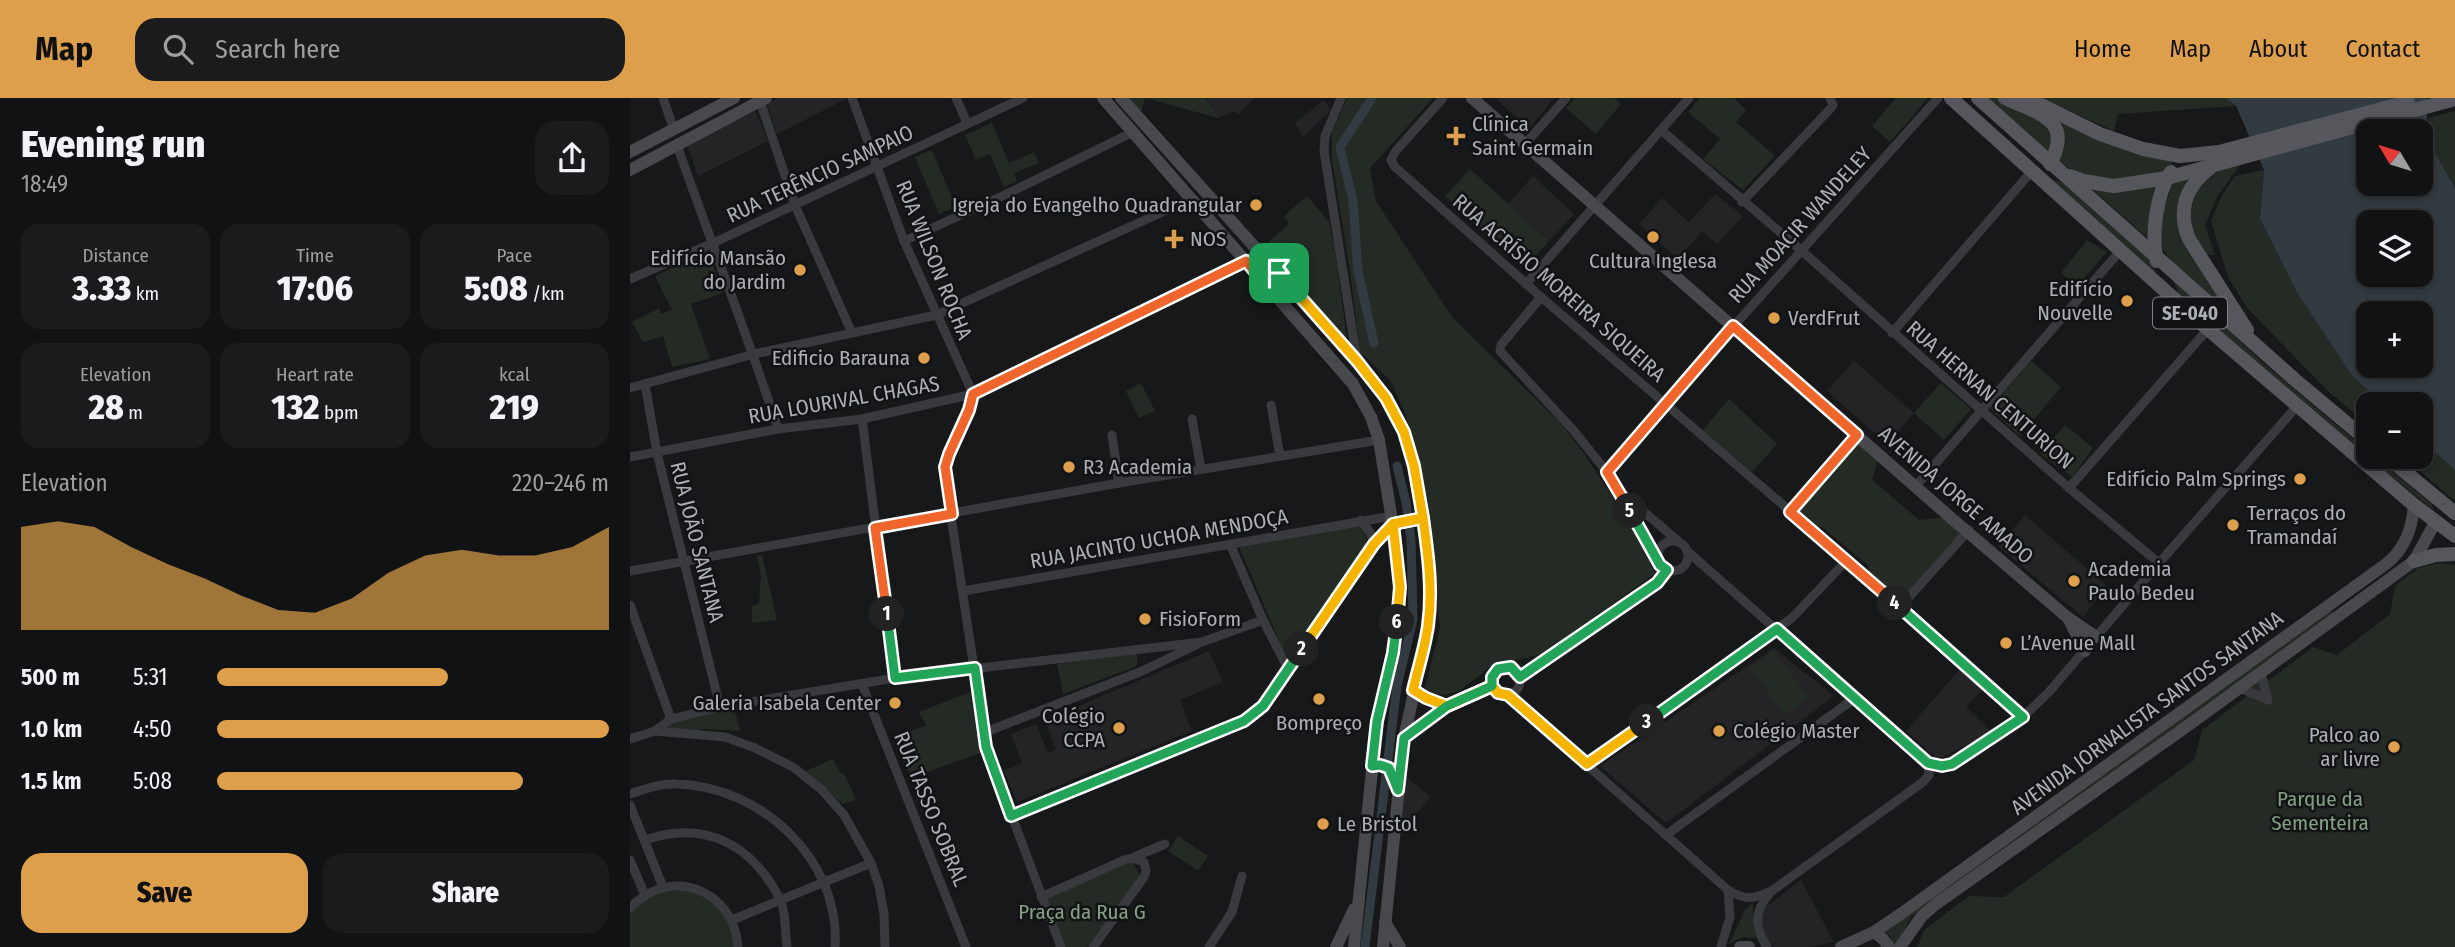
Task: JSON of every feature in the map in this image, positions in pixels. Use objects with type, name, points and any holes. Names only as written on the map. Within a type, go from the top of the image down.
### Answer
[{"type":"main road","points":[[630,152],[734,98]]},
{"type":"main road","points":[[1103,98],[1353,384],[1371,417],[1379,440],[1395,521],[1399,577],[1398,618],[1377,721],[1376,765],[1354,947]]},
{"type":"main road","points":[[1121,98],[1357,361],[1386,398],[1404,432],[1414,466],[1419,519],[1431,578],[1430,606],[1428,628],[1404,738],[1383,947]]},
{"type":"main road","name":"AVENIDA JORGE AMADO","points":[[1472,98],[2067,617],[2096,637]]},
{"type":"main road","name":"SE-040","points":[[1951,98],[2208,329],[2414,505],[2455,536]]},
{"type":"main road","name":"SE-040","points":[[1978,98],[2050,164],[2356,430]]},
{"type":"main road","points":[[2005,98],[2042,116],[2055,126],[2060,137],[2050,164]]},
{"type":"main road","points":[[2027,98],[2100,134],[2143,149],[2218,160],[2455,99]]},
{"type":"main road","points":[[2013,154],[2050,164],[2073,177],[2114,186],[2167,178],[2422,98]]},
{"type":"main road","points":[[630,170],[763,100]]},
{"type":"main road","points":[[2168,293],[2156,255],[2155,226],[2167,178],[2191,155]]},
{"type":"main road","points":[[2218,160],[2199,176],[2188,191],[2184,227],[2255,342]]},
{"type":"main road","points":[[1227,240],[1236,239],[1242,231]]},
{"type":"main road","points":[[1265,284],[1270,276],[1279,273]]},
{"type":"main road","points":[[2402,469],[2455,513]]},
{"type":"main road","points":[[2414,561],[2436,522],[2439,500]]},
{"type":"main road","name":"AVENIDA JORNALISTA SANTOS SANTANA","points":[[1841,947],[1874,932],[2386,565],[2399,552],[2408,537],[2414,505]]},
{"type":"main road","points":[[1395,521],[1419,519]]},
{"type":"main road","points":[[2414,561],[2436,555],[2455,554]]},
{"type":"main road","name":"AVENIDA JORNALISTA SANTOS SANTANA","points":[[1900,947],[1922,916],[1936,904],[2261,674],[2414,561]]},
{"type":"main road","points":[[2340,597],[2345,606],[2340,617]]},
{"type":"main road","name":"AVENIDA JORGE AMADO","points":[[2067,617],[2085,650]]},
{"type":"main road","points":[[1376,765],[1389,768],[1398,790]]},
{"type":"main road","points":[[1336,947],[1359,900]]},
{"type":"main road","points":[[1385,922],[1400,947]]},
{"type":"main road","points":[[1874,932],[1884,939],[1889,947]]},
{"type":"main road","points":[[1740,947],[1749,947]]},
{"type":"street","points":[[663,98],[674,130]]},
{"type":"street","name":"RUA WILSON ROCHA","points":[[852,98],[904,241],[973,394]]},
{"type":"street","points":[[956,98],[967,123]]},
{"type":"street","name":"RUA TERÊNCIO SAMPAIO","points":[[630,279],[1023,98]]},
{"type":"street","name":"RUA ACRÍSIO MOREIRA SIQUEIRA","points":[[1443,98],[1395,152],[1391,160],[1395,167],[1664,404],[1847,560],[2023,717]]},
{"type":"street","points":[[1524,145],[1566,98]]},
{"type":"street","points":[[1526,284],[1689,98]]},
{"type":"street","name":"RUA MOACIR WANDELEY","points":[[1607,472],[1733,326],[1938,98]]},
{"type":"street","points":[[763,100],[795,205],[852,333]]},
{"type":"street","points":[[1337,100],[1325,136],[1325,170],[1335,214],[1357,361]]},
{"type":"street","points":[[1742,202],[1831,101]]},
{"type":"street","name":"RUA HERNAN CENTURION","points":[[1661,130],[2158,563]]},
{"type":"street","points":[[904,241],[1133,132]]},
{"type":"street","points":[[677,145],[711,244],[754,354],[778,429]]},
{"type":"street","points":[[1892,333],[2031,172]]},
{"type":"street","points":[[630,388],[754,354],[936,315],[1191,199]]},
{"type":"street","points":[[1916,486],[2120,251]]},
{"type":"street","name":"RUA LOURIVAL CHAGAS","points":[[630,457],[778,429],[862,419],[973,394],[1246,261]]},
{"type":"street","points":[[1541,297],[1501,345],[1500,351],[1574,431],[1607,472],[1658,561],[1667,570]]},
{"type":"street","points":[[2069,488],[2208,329]]},
{"type":"street","name":"RUA JOÃO SANTANA","points":[[645,384],[657,453],[682,561],[720,707]]},
{"type":"street","points":[[973,394],[945,467],[983,733],[1011,816],[1061,947]]},
{"type":"street","points":[[1271,405],[1280,456]]},
{"type":"street","points":[[1616,487],[1928,763],[1942,766],[1952,764],[2023,717],[2049,692],[2158,563],[2298,405]]},
{"type":"street","points":[[862,419],[895,678]]},
{"type":"street","points":[[1192,419],[1201,469]]},
{"type":"street","points":[[1112,435],[1119,483]]},
{"type":"street","points":[[1790,512],[1857,435]]},
{"type":"street","points":[[630,571],[1119,483],[1379,440]]},
{"type":"street","points":[[1361,520],[1370,532],[1374,544]]},
{"type":"street","name":"RUA JACINTO UCHOA MENDOÇA","points":[[963,591],[1361,520],[1395,521]]},
{"type":"street","points":[[1011,816],[1244,721],[1263,706],[1374,544],[1395,521]]},
{"type":"street","points":[[1900,607],[1969,530]]},
{"type":"street","points":[[1658,561],[1658,551],[1664,543],[1678,541]]},
{"type":"street","points":[[1230,544],[1288,669]]},
{"type":"street","points":[[1520,677],[1657,583],[1667,570],[1682,569],[1687,561],[1688,551]]},
{"type":"street","points":[[1587,764],[1792,618],[1847,560]]},
{"type":"street","points":[[630,605],[671,719]]},
{"type":"street","points":[[983,733],[1140,672],[1202,642],[1264,620]]},
{"type":"street","points":[[630,739],[655,731],[671,719],[720,707],[895,678],[1202,642]]},
{"type":"street","points":[[1139,649],[1142,659],[1140,672]]},
{"type":"street","points":[[1508,695],[1518,689],[1520,677],[1515,669],[1502,667],[1492,677],[1492,686],[1498,693],[1508,695],[1728,890],[1747,900],[1756,899],[1773,890],[1923,782],[1929,775],[1928,763]]},
{"type":"street","points":[[2240,688],[2268,700],[2261,674]]},
{"type":"street","name":"RUA TASSO SOBRAL","points":[[862,684],[966,947]]},
{"type":"street","points":[[1404,738],[1447,706],[1492,686]]},
{"type":"street","points":[[1413,690],[1447,706]]},
{"type":"street","points":[[1666,835],[1855,698]]},
{"type":"street","points":[[655,731],[725,737],[793,767],[821,790],[844,816],[871,863],[881,895],[885,947]]},
{"type":"street","points":[[630,794],[662,784],[678,784],[729,794],[755,805],[782,825],[803,847],[823,883],[832,906],[835,947]]},
{"type":"street","points":[[630,805],[663,887]]},
{"type":"street","points":[[645,840],[667,832],[695,832],[722,839],[744,854],[762,873],[781,901],[787,947]]},
{"type":"street","points":[[1041,897],[1165,844]]},
{"type":"street","points":[[1093,947],[1144,877],[1144,862],[1132,858]]},
{"type":"street","points":[[630,859],[645,895]]},
{"type":"street","points":[[732,920],[871,863]]},
{"type":"street","points":[[1209,947],[1232,912],[1242,876]]},
{"type":"street","points":[[630,908],[645,895],[663,887],[676,886],[704,892],[725,909],[732,920],[738,947]]},
{"type":"street","points":[[1721,947],[1730,917],[1728,890]]},
{"type":"street","points":[[1767,947],[1759,934],[1756,917],[1764,900],[1773,890]]},
{"type":"shaded area","points":[[778,98],[846,99],[777,134],[767,104]]},
{"type":"shaded area","points":[[1207,98],[1254,98],[1238,115],[1234,111],[1218,118]]},
{"type":"shaded area","points":[[1495,98],[1554,98],[1529,129]]},
{"type":"shaded area","points":[[2226,98],[2427,98],[2427,119],[2356,119],[2356,196],[2433,196],[2433,150],[2455,188],[2455,470],[2433,451],[2433,392],[2370,392],[2353,377],[2298,294],[2260,219],[2264,170],[2236,106]]},
{"type":"shaded area","points":[[1324,100],[1331,110],[1303,137],[1295,123]]},
{"type":"shaded area","points":[[755,111],[768,141],[698,176],[687,144]]},
{"type":"shaded area","points":[[1533,176],[1574,214],[1549,241],[1508,204]]},
{"type":"shaded area","name":"Cultura Inglesa","points":[[1715,194],[1743,216],[1717,244],[1702,231],[1678,259],[1639,224],[1662,198],[1689,222]]},
{"type":"shaded area","points":[[1854,361],[1914,413],[1887,444],[1827,391]]},
{"type":"shaded area","points":[[2025,515],[2107,586],[2083,617],[1998,546]]},
{"type":"shaded area","name":"Colégio Master","points":[[1774,648],[1834,696],[1666,823],[1600,766]]},
{"type":"shaded area","name":"Colégio CCPA","points":[[1209,651],[1223,682],[1180,700],[1192,731],[1017,802],[1004,771],[1022,763],[1011,734],[1036,724],[1048,753],[1056,750],[1045,720]]},
{"type":"shaded area","points":[[1960,669],[1983,689],[1966,707],[1992,732],[1938,760],[1906,731]]},
{"type":"shaded area","points":[[1405,776],[1431,797],[1402,829]]},
{"type":"shaded area","points":[[1801,880],[1834,942],[1810,947],[1774,947],[1767,943],[1759,922],[1766,907]]},
{"type":"green space","points":[[1129,98],[1145,98],[1141,112]]},
{"type":"green space","points":[[1145,98],[1206,98],[1218,118]]},
{"type":"green space","points":[[1347,98],[1433,98],[1370,168],[1376,201],[1452,317],[1561,424],[1583,452],[1623,513],[1656,573],[1540,655],[1494,664],[1459,691],[1446,695],[1432,693],[1425,688],[1440,628],[1430,526],[1407,418],[1390,380],[1360,352],[1332,160],[1332,132]]},
{"type":"green space","points":[[1575,98],[1614,98],[1621,104],[1596,134],[1566,108]]},
{"type":"green space","points":[[1700,98],[1734,98],[1746,110],[1736,122],[1775,156],[1743,190],[1703,159],[1720,139],[1688,112]]},
{"type":"green space","points":[[1896,98],[1928,98],[1890,142],[1872,126]]},
{"type":"green space","points":[[1987,98],[1997,98],[2048,124],[2053,129],[2049,152]]},
{"type":"green space","points":[[2019,98],[2172,159],[2172,165],[2165,172],[2103,181],[2072,170],[2058,160],[2065,140],[2061,126]]},
{"type":"green space","points":[[2042,98],[2226,98],[2236,106],[2118,114],[2114,131]]},
{"type":"green space","points":[[2455,111],[2455,188],[2433,150],[2433,119],[2428,118]]},
{"type":"green space","points":[[992,123],[1009,163],[1034,152],[1039,163],[1014,173],[1017,181],[1004,187],[990,154],[976,160],[965,135]]},
{"type":"green space","points":[[932,150],[956,207],[939,214],[915,157]]},
{"type":"green space","points":[[2240,165],[2217,197],[2205,225],[2215,255],[2203,254],[2186,226],[2187,203],[2212,172]]},
{"type":"green space","points":[[1470,169],[1549,241],[1525,268],[1445,196]]},
{"type":"green space","points":[[2264,170],[2260,219],[2298,294],[2353,377],[2370,392],[2356,392],[2356,415],[2327,390],[2248,309],[2228,277],[2211,221],[2222,195],[2235,176]]},
{"type":"green space","points":[[2196,173],[2179,212],[2221,297],[2216,301],[2172,261],[2161,238],[2162,218],[2175,180]]},
{"type":"green space","points":[[2050,179],[2069,184],[2152,258],[2156,275]]},
{"type":"green space","points":[[2158,184],[2149,239],[2092,189]]},
{"type":"green space","points":[[1307,196],[1329,222],[1347,340],[1263,247],[1289,224],[1284,216]]},
{"type":"green space","points":[[2087,240],[2107,252],[2077,286],[2061,273]]},
{"type":"green space","points":[[708,251],[723,293],[691,304],[710,359],[672,367],[663,336],[643,342],[632,322],[659,308],[661,314],[672,310],[655,276]]},
{"type":"green space","points":[[2170,274],[2261,361],[2356,442],[2356,447],[2180,296]]},
{"type":"green space","points":[[2031,361],[2061,387],[2020,436],[1990,409]]},
{"type":"green space","points":[[1141,383],[1155,411],[1139,418],[1126,391]]},
{"type":"green space","points":[[1941,383],[1971,409],[1944,440],[1914,413]]},
{"type":"green space","points":[[1729,399],[1777,444],[1752,472],[1703,430]]},
{"type":"green space","points":[[2065,425],[2093,448],[2072,477],[2040,454]]},
{"type":"green space","points":[[1857,435],[1879,455],[1872,480],[1919,520],[1950,517],[1969,530],[1900,607],[1867,578],[1869,566],[1822,527],[1809,529],[1790,512]]},
{"type":"green space","points":[[2433,451],[2455,470],[2455,501],[2418,469],[2433,469]]},
{"type":"green space","points":[[2383,469],[2389,469],[2432,504],[2433,510]]},
{"type":"green space","points":[[1358,525],[1365,529],[1367,546],[1288,662],[1238,544]]},
{"type":"green space","points":[[757,555],[762,555],[777,620],[752,623],[752,606],[759,603],[761,577]]},
{"type":"green space","name":"Parque da Sementeira","points":[[2440,563],[2455,565],[2455,947],[1917,947],[1924,930],[1969,896],[2004,897],[2194,760],[2202,730],[2254,691],[2248,687],[2259,679],[2261,686],[2313,647],[2337,655],[2390,614],[2395,586],[2418,568]]},
{"type":"green space","points":[[2332,609],[2333,613],[1911,917],[1894,947],[1890,936],[1883,930]]},
{"type":"green space","points":[[1773,650],[1809,697],[1786,715],[1749,669]]},
{"type":"green space","points":[[1137,653],[1135,667],[1063,694],[1057,664]]},
{"type":"green space","points":[[970,692],[980,753],[911,778],[894,738],[926,725],[919,712]]},
{"type":"green space","points":[[734,708],[740,731],[704,729],[678,733],[668,727],[673,722]]},
{"type":"green space","points":[[833,759],[840,773],[844,773],[856,800],[843,804],[806,771]]},
{"type":"green space","points":[[1178,836],[1208,856],[1198,871],[1168,851]]},
{"type":"green space","name":"Praça da Rua G","points":[[1132,860],[1141,877],[1087,947],[1066,947],[1047,898]]},
{"type":"green space","points":[[692,890],[723,909],[737,947],[630,947],[630,912],[637,905],[658,894]]},
{"type":"green space","points":[[1753,903],[1753,927],[1757,938],[1743,937],[1729,944],[1745,910]]},
{"type":"waterway","points":[[1372,98],[1340,147],[1353,201],[1358,271],[1374,343]]},
{"type":"waterway","points":[[1365,947],[1397,686],[1413,619],[1411,540],[1406,502],[1397,466]]},
{"type":"place","name":"Clínica Saint Germain","points":[[1456,136]]},
{"type":"place","name":"Igreja do Evangelho Quadrangular","points":[[1256,205]]},
{"type":"place","name":"Cultura Inglesa","points":[[1653,237]]},
{"type":"place","name":"NOS","points":[[1174,239]]},
{"type":"place","name":"Edifício Mansão do Jardim","points":[[800,270]]},
{"type":"place","name":"Edifício Nouvelle","points":[[2127,301]]},
{"type":"place","name":"VerdFrut","points":[[1774,318]]},
{"type":"place","name":"Edificio Barauna","points":[[924,358]]},
{"type":"place","name":"R3 Academia","points":[[1069,467]]},
{"type":"place","name":"Edifício Palm Springs","points":[[2300,479]]},
{"type":"place","name":"Terraços do Tramandaí","points":[[2233,525]]},
{"type":"place","name":"Academia Paulo Bedeu","points":[[2074,581]]},
{"type":"place","name":"FisioForm","points":[[1145,619]]},
{"type":"place","name":"L’Avenue Mall","points":[[2006,643]]},
{"type":"place","name":"Bompreço","points":[[1319,699]]},
{"type":"place","name":"Galeria Isabela Center","points":[[895,703]]},
{"type":"place","name":"Colégio CCPA","points":[[1119,728]]},
{"type":"place","name":"Colégio Master","points":[[1719,731]]},
{"type":"place","name":"Palco ao ar livre","points":[[2394,747]]},
{"type":"place","name":"Le Bristol","points":[[1323,824]]},
{"type":"route","points":[[1279,273],[1270,276],[1265,284],[1246,261],[973,394],[945,467],[952,514],[875,528],[895,678],[975,668],[986,747],[1011,816],[1253,715],[1263,706],[1374,544],[1393,524],[1423,518],[1431,578],[1430,606],[1428,628],[1413,690],[1447,706],[1492,686],[1498,693],[1508,695],[1587,764],[1777,629],[1928,763],[1942,766],[1952,764],[2023,717],[1790,512],[1857,435],[1733,326],[1607,472],[1660,565],[1667,570],[1664,577],[1520,677],[1511,667],[1498,669],[1492,677],[1492,686],[1447,706],[1404,738],[1398,790],[1389,768],[1372,766],[1377,721],[1398,618],[1400,587],[1393,524],[1399,523],[1423,518],[1414,466],[1404,432],[1386,398],[1279,273]]}]
